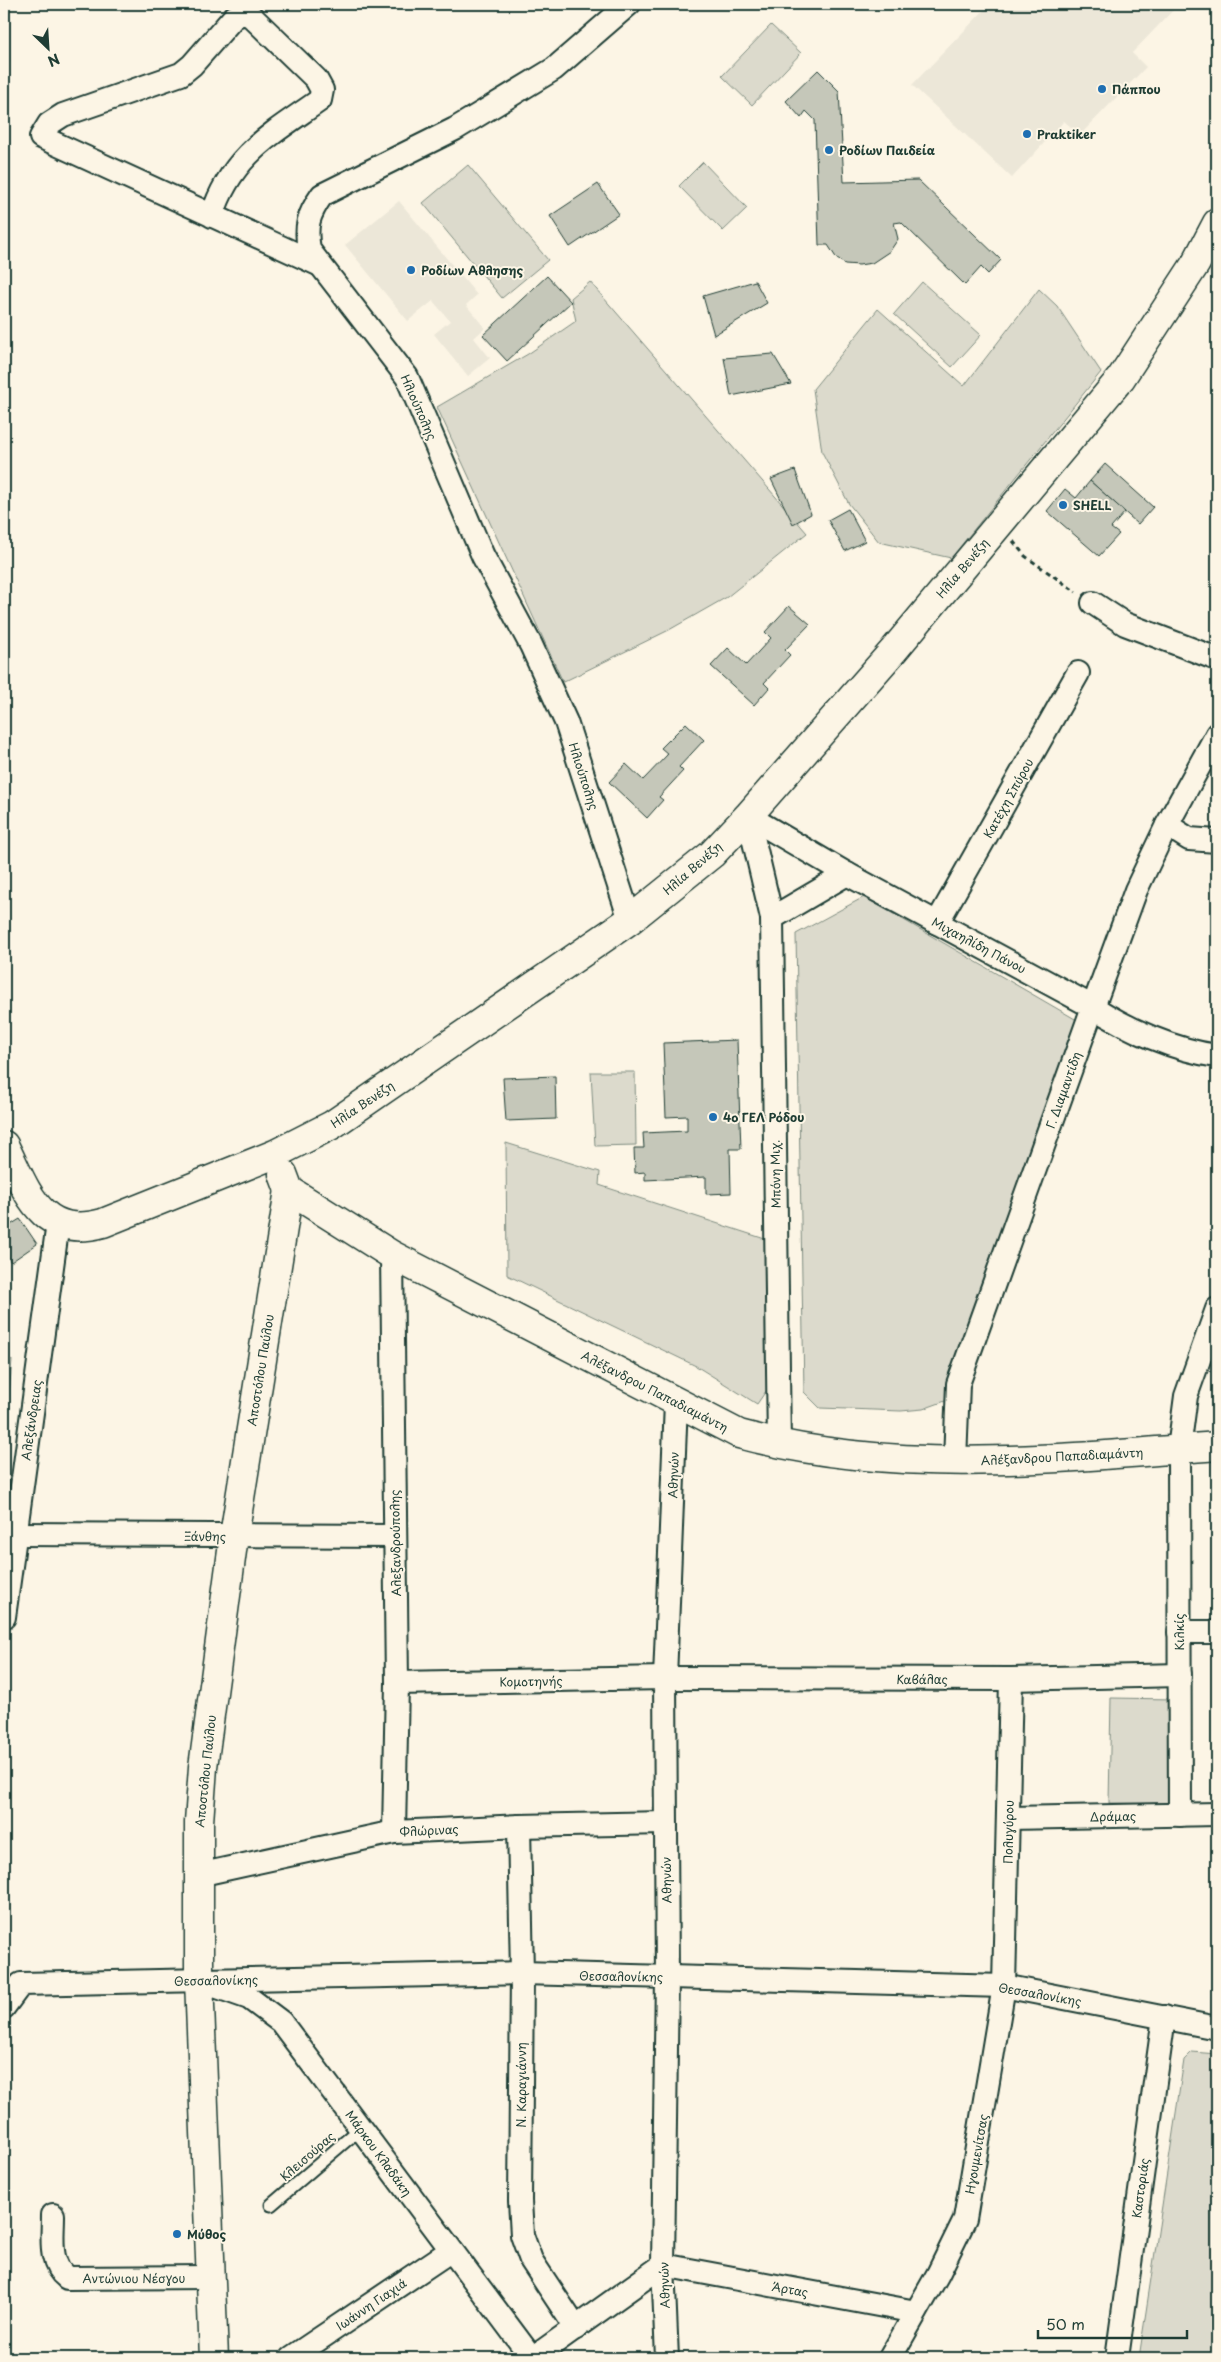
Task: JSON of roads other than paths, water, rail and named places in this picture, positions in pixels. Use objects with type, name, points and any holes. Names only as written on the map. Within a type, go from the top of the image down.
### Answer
[{"type":"street","name":"Ηλιούπολης","points":[[630,4],[554,69],[455,128],[322,195],[310,213],[306,235],[309,250],[407,377],[483,556],[531,645],[566,722],[630,920]]},
{"type":"street","points":[[212,216],[220,191],[236,166],[255,146],[320,100],[322,90],[316,79],[251,16],[242,12],[234,17],[192,65],[181,74],[64,115],[49,124],[42,137],[212,216],[320,264]]},
{"type":"street","name":"Ηλία Βενέζη","points":[[58,1224],[78,1228],[103,1223],[275,1154],[332,1125],[630,920],[712,854],[748,816],[894,650],[1121,378],[1196,263],[1217,223]]},
{"type":"street","points":[[1093,604],[1125,624],[1217,659]]},
{"type":"street","name":"Κατέχη Σπύρου","points":[[937,922],[1078,673]]},
{"type":"street","name":"Γ. Διαμαντίδη","points":[[955,1461],[958,1384],[1093,1007],[1136,890],[1167,825],[1217,734]]},
{"type":"street","name":"Μιχαηλίδη Πάνου","points":[[748,816],[847,874],[1093,1007],[1125,1027],[1178,1046],[1217,1056]]},
{"type":"street","name":"Μπόνη Μιχ.","points":[[748,816],[772,918],[779,1445]]},
{"type":"street","points":[[1167,825],[1189,839],[1217,841]]},
{"type":"street","points":[[772,918],[847,874]]},
{"type":"street","points":[[4,1145],[34,1203],[50,1219],[58,1224]]},
{"type":"street","points":[[275,1154],[289,1190]]},
{"type":"street","name":"Αλέξανδρου Παπαδιαμάντη","points":[[289,1190],[392,1255],[739,1434],[779,1445],[855,1456],[955,1461],[1036,1459],[1217,1446]]},
{"type":"street","name":"Αποστόλου Παύλου","points":[[214,2358],[209,2278],[199,1980],[198,1822],[203,1767],[234,1536],[289,1190]]},
{"type":"street","name":"Αλεξάνδρειας","points":[[4,1617],[58,1224]]},
{"type":"street","name":"Αλεξανδρούπολης","points":[[392,1255],[397,1683],[394,1832]]},
{"type":"street","name":"Κιλκίς","points":[[1180,1815],[1179,1449],[1186,1396],[1217,1309]]},
{"type":"street","name":"Αθηνών","points":[[666,2358],[663,2265],[667,1977],[665,1678],[676,1402]]},
{"type":"street","name":"Ξάνθης","points":[[15,1534],[394,1536]]},
{"type":"street","points":[[1179,1632],[1217,1632]]},
{"type":"street","name":"Καβάλας","points":[[665,1678],[1011,1679],[1180,1675]]},
{"type":"street","name":"Κομοτηνής","points":[[397,1683],[665,1678]]},
{"type":"street","name":"Πολυγύρου","points":[[1004,1986],[1011,1679]]},
{"type":"street","name":"Δράμας","points":[[1008,1818],[1217,1814]]},
{"type":"street","name":"Φλώρινας","points":[[198,1875],[394,1832],[519,1826],[665,1823]]},
{"type":"street","name":"Ν. Καραγιάννη","points":[[519,1826],[522,1973],[520,2191],[522,2235],[531,2260],[576,2328]]},
{"type":"street","name":"Θεσσαλονίκης","points":[[4,2007],[21,1984],[522,1973],[1004,1986],[1217,2028]]},
{"type":"street","name":"Μάρκου Κλαδάκη","points":[[199,1980],[249,1998],[281,2022],[450,2251],[533,2358]]},
{"type":"street","name":"Ηγουμενίτσας","points":[[890,2358],[954,2243],[964,2219],[1004,1986]]},
{"type":"street","name":"Καστοριάς","points":[[1117,2358],[1164,2017]]},
{"type":"street","name":"Αντώνιου Νέσγου","points":[[53,2216],[54,2260],[58,2271],[67,2278],[209,2278]]},
{"type":"street","name":"Ιωάννη Γιαχιά","points":[[291,2358],[450,2251]]},
{"type":"street","points":[[533,2358],[663,2265]]},
{"type":"street","name":"Άρτας","points":[[663,2265],[916,2312]]},
{"type":"lane","name":"Κλεισούρας","points":[[271,2206],[361,2128]]},
{"type":"place","name":"Πάππου","points":[[1102,89]]},
{"type":"place","name":"Praktiker","points":[[1027,134]]},
{"type":"place","name":"Ροδίων Παιδεία","points":[[829,150]]},
{"type":"place","name":"Ροδίων Αθλησης","points":[[411,270]]},
{"type":"place","name":"SHELL","points":[[1063,505]]},
{"type":"place","name":"4ο ΓΕΛ Ρόδου","points":[[713,1117]]},
{"type":"place","name":"Μύθος","points":[[177,2234]]}]
